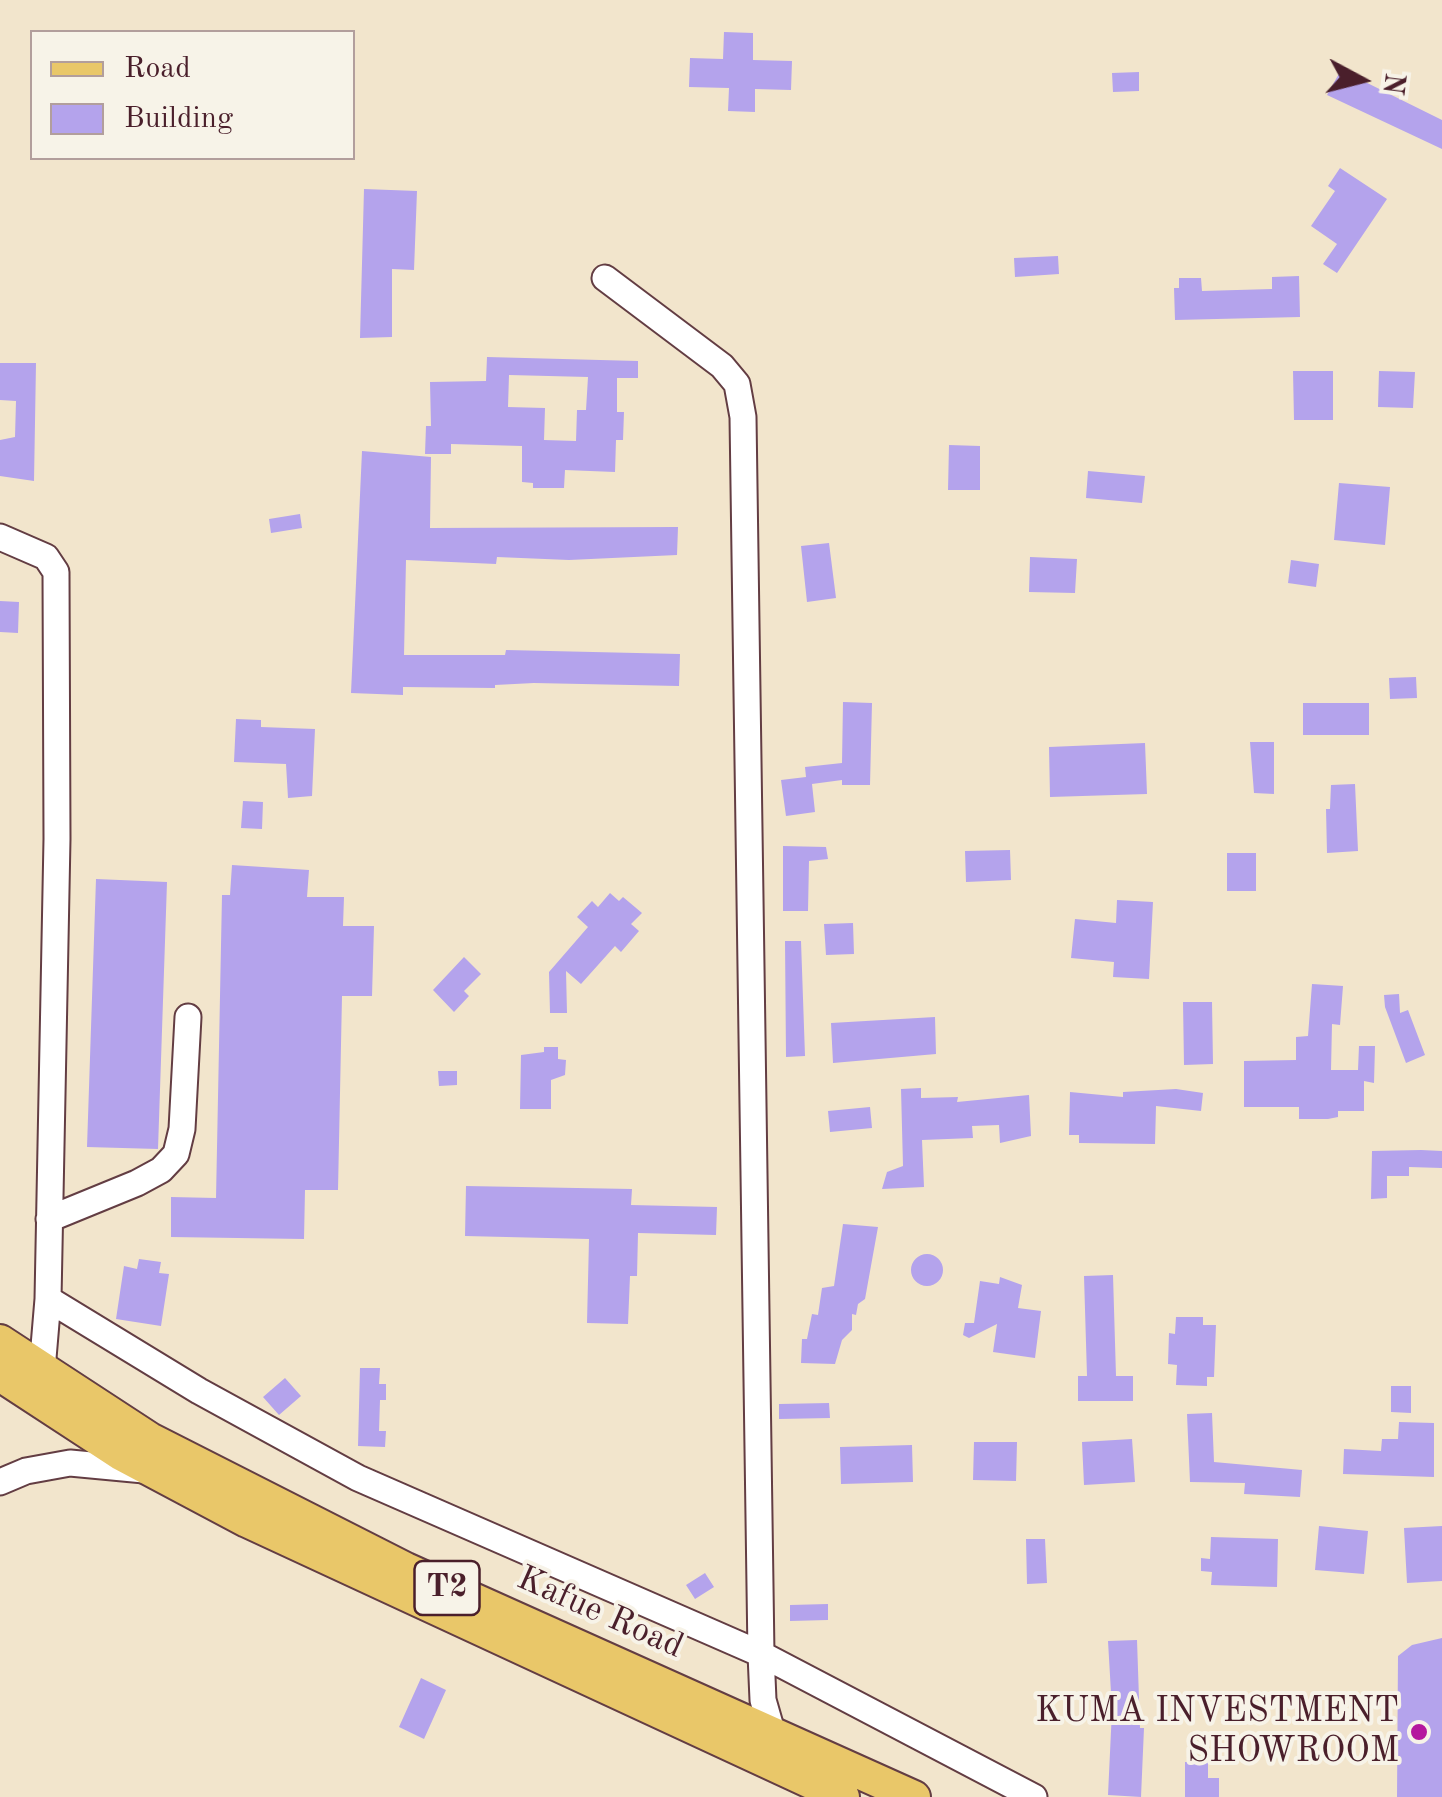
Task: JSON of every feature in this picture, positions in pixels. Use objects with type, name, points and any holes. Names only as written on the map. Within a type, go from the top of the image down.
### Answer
[{"type":"main road","name":"Kafue Road","points":[[0,1341],[150,1439],[406,1568],[914,1797]]},
{"type":"main road","name":"Kafue Road","points":[[0,1376],[154,1471],[345,1568],[843,1797]]},
{"type":"street","points":[[606,278],[722,366],[737,384],[743,417],[761,1654],[763,1700],[773,1735]]},
{"type":"street","points":[[0,537],[46,558],[56,572],[57,839],[48,1299],[42,1370]]},
{"type":"street","points":[[49,1219],[137,1183],[176,1154],[182,1129],[188,1017]]},
{"type":"street","points":[[48,1299],[213,1400],[358,1478],[761,1654],[1034,1797]]},
{"type":"street","points":[[0,1482],[26,1470],[70,1463],[154,1471]]},
{"type":"building","points":[[724,32],[753,33],[753,60],[792,61],[791,90],[755,89],[755,112],[728,111],[729,88],[689,87],[690,58],[723,59]]},
{"type":"building","points":[[1341,70],[1442,120],[1442,149],[1327,95]]},
{"type":"building","points":[[1139,72],[1139,91],[1113,92],[1112,73]]},
{"type":"building","points":[[1340,168],[1387,199],[1337,273],[1323,264],[1337,244],[1311,226],[1335,191],[1328,186]]},
{"type":"building","points":[[364,189],[417,191],[414,270],[392,269],[392,337],[360,338]]},
{"type":"building","points":[[1058,256],[1059,274],[1015,277],[1014,258]]},
{"type":"building","points":[[1299,276],[1300,317],[1175,320],[1174,288],[1179,288],[1179,278],[1201,278],[1202,291],[1272,289],[1272,277]]},
{"type":"building","points":[[487,357],[638,361],[638,378],[617,378],[617,412],[624,412],[623,440],[616,440],[615,472],[565,470],[564,488],[533,488],[533,483],[522,482],[522,446],[451,444],[451,454],[425,454],[426,426],[431,426],[430,382],[486,381]],"holes":[[[509,375],[588,377],[586,410],[577,410],[576,441],[544,440],[545,408],[508,407]]]},
{"type":"building","points":[[0,363],[36,363],[34,481],[0,476],[0,440],[15,437],[16,401],[0,400]]},
{"type":"building","points":[[1293,371],[1333,371],[1333,420],[1294,420]]},
{"type":"building","points":[[1379,371],[1415,372],[1413,408],[1378,407]]},
{"type":"building","points":[[949,445],[980,446],[980,490],[948,490]]},
{"type":"building","points":[[362,451],[431,457],[430,528],[678,527],[677,555],[569,560],[497,557],[496,564],[406,560],[404,655],[505,655],[506,650],[680,654],[679,686],[534,683],[495,688],[403,687],[403,695],[351,693]]},
{"type":"building","points":[[1088,471],[1145,476],[1142,503],[1086,498]]},
{"type":"building","points":[[1339,483],[1390,487],[1385,545],[1334,540]]},
{"type":"building","points":[[300,514],[302,528],[271,533],[269,519]]},
{"type":"building","points":[[829,543],[836,598],[807,602],[801,546]]},
{"type":"building","points":[[1030,557],[1077,559],[1075,593],[1029,592]]},
{"type":"building","points":[[1291,560],[1319,564],[1316,587],[1288,583]]},
{"type":"building","points":[[0,601],[19,602],[18,633],[0,632]]},
{"type":"building","points":[[1416,677],[1417,698],[1390,699],[1389,678]]},
{"type":"building","points":[[843,702],[872,703],[870,785],[842,785],[842,780],[812,784],[815,812],[786,816],[781,780],[806,777],[805,767],[842,763]]},
{"type":"building","points":[[1303,703],[1369,703],[1369,735],[1303,735]]},
{"type":"building","points":[[236,719],[261,720],[261,727],[315,729],[312,796],[288,798],[286,764],[234,762]]},
{"type":"building","points":[[1250,742],[1274,742],[1274,794],[1254,793]]},
{"type":"building","points":[[1145,743],[1147,794],[1050,797],[1049,747]]},
{"type":"building","points":[[1355,784],[1358,851],[1327,853],[1326,809],[1330,809],[1331,785]]},
{"type":"building","points":[[243,801],[263,802],[262,829],[241,828]]},
{"type":"building","points":[[783,846],[826,847],[828,859],[809,861],[808,911],[783,911]]},
{"type":"building","points":[[1010,850],[1011,880],[966,882],[965,851]]},
{"type":"building","points":[[1227,853],[1256,853],[1256,891],[1227,891]]},
{"type":"building","points":[[232,865],[309,870],[307,897],[344,897],[343,926],[374,926],[372,996],[342,996],[338,1190],[305,1190],[304,1239],[171,1237],[171,1197],[216,1198],[222,895],[230,895]]},
{"type":"building","points":[[96,879],[167,882],[158,1149],[87,1147]]},
{"type":"building","points":[[610,893],[619,901],[623,897],[642,913],[631,924],[639,931],[621,952],[615,946],[581,984],[566,971],[567,1013],[550,1013],[549,972],[588,927],[577,917],[592,901],[598,907]]},
{"type":"building","points":[[1117,900],[1153,902],[1149,979],[1113,977],[1114,962],[1071,958],[1075,919],[1116,923]]},
{"type":"building","points":[[853,923],[854,954],[826,955],[824,924]]},
{"type":"building","points":[[785,941],[801,941],[805,1056],[786,1057]]},
{"type":"building","points":[[464,957],[481,974],[464,991],[469,996],[454,1012],[433,990]]},
{"type":"building","points":[[1312,984],[1343,986],[1340,1025],[1332,1024],[1331,1070],[1358,1070],[1359,1046],[1375,1046],[1374,1083],[1364,1081],[1364,1111],[1338,1111],[1338,1117],[1328,1119],[1299,1119],[1299,1107],[1244,1107],[1244,1061],[1296,1060],[1296,1037],[1308,1036]]},
{"type":"building","points":[[1399,994],[1400,1013],[1408,1010],[1425,1055],[1406,1063],[1385,1007],[1384,995]]},
{"type":"building","points":[[1183,1002],[1212,1002],[1213,1064],[1184,1065]]},
{"type":"building","points":[[935,1017],[936,1054],[833,1063],[831,1023]]},
{"type":"building","points":[[544,1047],[558,1047],[558,1059],[566,1060],[565,1075],[551,1080],[551,1109],[520,1109],[521,1055],[544,1052]]},
{"type":"building","points":[[438,1071],[457,1071],[457,1085],[439,1086]]},
{"type":"building","points":[[921,1088],[921,1098],[958,1097],[957,1102],[1029,1095],[1031,1136],[1000,1143],[999,1125],[972,1126],[973,1138],[922,1140],[924,1187],[882,1189],[887,1172],[903,1166],[901,1089]]},
{"type":"building","points":[[1176,1089],[1203,1093],[1201,1111],[1156,1106],[1155,1144],[1079,1143],[1079,1135],[1069,1135],[1070,1092],[1123,1097],[1123,1092]]},
{"type":"building","points":[[870,1107],[872,1128],[830,1132],[828,1111]]},
{"type":"building","points":[[1372,1151],[1442,1151],[1442,1168],[1409,1167],[1409,1176],[1387,1176],[1387,1198],[1371,1199]]},
{"type":"building","points":[[466,1186],[632,1189],[631,1205],[717,1207],[716,1235],[638,1233],[637,1276],[630,1276],[628,1324],[587,1323],[589,1239],[465,1236]]},
{"type":"building","points":[[843,1224],[878,1227],[865,1299],[858,1304],[856,1315],[852,1314],[852,1330],[842,1340],[835,1364],[801,1363],[802,1339],[807,1339],[812,1314],[818,1315],[822,1288],[834,1286]]},
{"type":"building","points":[[927,1254],[938,1259],[943,1270],[938,1281],[927,1286],[916,1281],[911,1270],[916,1259]]},
{"type":"building","points":[[139,1259],[161,1262],[159,1273],[169,1274],[161,1326],[116,1319],[124,1266],[137,1269]]},
{"type":"building","points":[[1113,1275],[1116,1376],[1133,1376],[1133,1401],[1078,1401],[1078,1376],[1087,1376],[1084,1276]]},
{"type":"building","points":[[1000,1277],[1022,1285],[1018,1308],[1041,1311],[1035,1358],[993,1352],[997,1324],[969,1338],[963,1335],[965,1323],[974,1323],[980,1281],[999,1284]]},
{"type":"building","points":[[1176,1317],[1203,1317],[1203,1325],[1216,1325],[1214,1377],[1207,1377],[1207,1386],[1176,1385],[1177,1365],[1168,1364],[1169,1333],[1175,1334]]},
{"type":"building","points":[[360,1368],[380,1368],[379,1384],[386,1384],[386,1400],[380,1400],[379,1431],[386,1431],[385,1447],[358,1446]]},
{"type":"building","points":[[285,1378],[301,1396],[279,1415],[263,1397]]},
{"type":"building","points":[[1391,1386],[1411,1386],[1411,1413],[1391,1412]]},
{"type":"building","points":[[829,1403],[830,1418],[779,1419],[779,1404]]},
{"type":"building","points":[[1212,1413],[1214,1462],[1302,1470],[1300,1497],[1244,1494],[1245,1483],[1190,1482],[1187,1414]]},
{"type":"building","points":[[1399,1422],[1434,1423],[1434,1477],[1343,1474],[1344,1449],[1381,1451],[1382,1439],[1398,1439]]},
{"type":"building","points":[[1132,1439],[1135,1482],[1084,1485],[1082,1442]]},
{"type":"building","points":[[974,1442],[1017,1442],[1016,1481],[973,1480]]},
{"type":"building","points":[[912,1445],[913,1482],[841,1484],[840,1447]]},
{"type":"building","points":[[1319,1526],[1368,1531],[1364,1574],[1315,1570]]},
{"type":"building","points":[[1442,1526],[1442,1581],[1407,1583],[1404,1528]]},
{"type":"building","points":[[1211,1537],[1278,1539],[1277,1587],[1211,1585],[1212,1572],[1201,1571],[1201,1558],[1210,1559]]},
{"type":"building","points":[[1026,1539],[1045,1539],[1047,1583],[1027,1584]]},
{"type":"building","points":[[705,1573],[714,1587],[695,1599],[686,1585]]},
{"type":"building","points":[[828,1604],[828,1620],[790,1621],[790,1605]]},
{"type":"building","name":"KUMA INVESTMENT SHOWROOM","points":[[1442,1638],[1442,1797],[1397,1797],[1398,1656],[1412,1645]]},
{"type":"building","points":[[1137,1640],[1140,1728],[1144,1728],[1141,1797],[1108,1795],[1112,1710],[1108,1641]]},
{"type":"building","points":[[421,1678],[446,1690],[424,1739],[399,1727]]},
{"type":"building","points":[[1185,1762],[1208,1762],[1208,1778],[1219,1778],[1219,1797],[1185,1797]]},
{"type":"place","name":"KUMA INVESTMENT SHOWROOM","points":[[1419,1732]]}]
